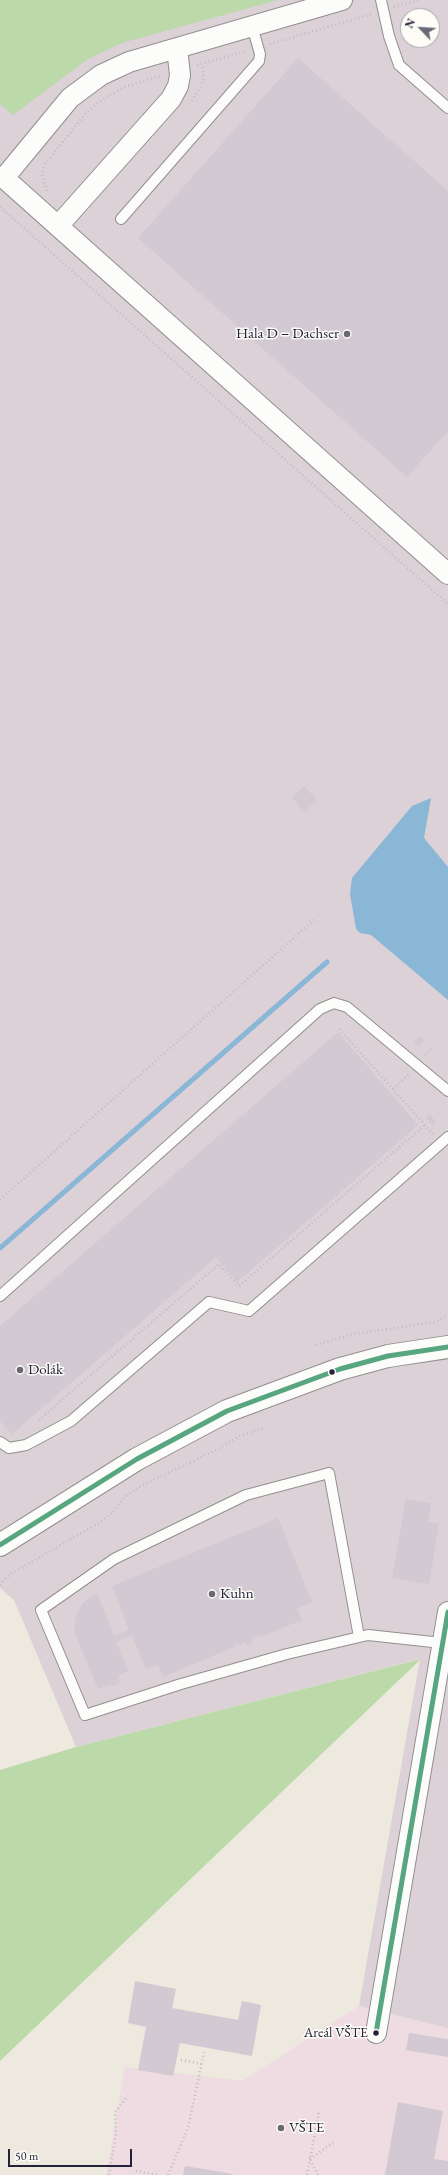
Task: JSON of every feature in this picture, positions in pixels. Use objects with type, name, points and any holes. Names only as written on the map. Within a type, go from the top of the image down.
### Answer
[{"type":"main road","points":[[0,1554],[6,1539],[137,1459],[227,1411],[340,1369],[388,1356],[448,1347]]},
{"type":"street","points":[[342,0],[129,62],[95,80],[70,98],[4,178],[64,219],[448,574]]},
{"type":"street","points":[[64,219],[171,99],[178,86],[179,70],[177,48]]},
{"type":"street","points":[[376,2033],[448,1612]]},
{"type":"lane","points":[[381,0],[389,36],[399,65],[448,108]]},
{"type":"lane","points":[[121,219],[259,61],[260,54],[252,26]]},
{"type":"lane","points":[[0,1296],[320,1009],[334,1003],[347,1006],[448,1091]]},
{"type":"lane","points":[[0,1442],[8,1448],[26,1445],[71,1421],[209,1302],[249,1311],[445,1140]]},
{"type":"lane","points":[[359,1637],[329,1473],[246,1495],[114,1559],[41,1610],[85,1715],[181,1684],[279,1656],[368,1635],[442,1643]]},
{"type":"path","points":[[64,219],[44,185],[42,174],[45,164],[53,151],[86,112],[103,99],[138,82],[419,0]]},
{"type":"path","points":[[0,207],[448,604]]},
{"type":"path","points":[[0,1200],[315,919]]},
{"type":"path","points":[[339,1029],[425,1125],[445,1140]]},
{"type":"path","points":[[39,1420],[219,1264],[239,1286],[425,1125]]},
{"type":"path","points":[[316,1345],[354,1334],[435,1322],[448,1316]]},
{"type":"path","points":[[0,1585],[9,1575],[99,1523],[112,1513],[126,1496],[139,1487],[216,1450],[240,1436],[264,1427]]},
{"type":"path","points":[[168,2175],[188,2128],[204,2052]]},
{"type":"path","points":[[181,2060],[202,2064]]},
{"type":"path","points":[[109,2175],[116,2134],[116,2112],[128,2096]]},
{"type":"path","points":[[307,2175],[319,2112]]},
{"type":"path","points":[[310,2159],[335,2141]]},
{"type":"path","points":[[310,2159],[318,2175]]},
{"type":"path","points":[[136,2171],[158,2175]]},
{"type":"shaded area","points":[[0,0],[448,0],[448,2028],[359,2006],[420,1659],[76,1747],[14,1600],[0,1588]]},
{"type":"shaded area","name":"VŠTE","points":[[359,2006],[448,2028],[448,2175],[106,2175],[125,2067],[242,2081]]},
{"type":"green space","points":[[0,0],[278,0],[122,43],[88,59],[13,115],[0,104]]},
{"type":"green space","points":[[421,1659],[0,2061],[0,1770],[76,1747]]},
{"type":"water","points":[[431,798],[424,838],[448,867],[448,1000],[371,935],[360,933],[356,929],[350,894],[352,878],[412,806]]},
{"type":"building","name":"Hala D – Dachser","points":[[298,58],[448,191],[448,431],[407,477],[138,238]]},
{"type":"building","points":[[304,786],[317,800],[305,812],[292,798]]},
{"type":"building","points":[[338,1032],[418,1125],[237,1282],[216,1257],[12,1434],[0,1421],[0,1326]]},
{"type":"building","points":[[419,1036],[424,1040],[419,1046],[414,1042]]},
{"type":"building","points":[[429,1114],[436,1122],[433,1125],[426,1118]]},
{"type":"building","points":[[406,1499],[431,1503],[428,1522],[439,1524],[429,1584],[392,1578]]},
{"type":"building","name":"Kuhn","points":[[278,1518],[312,1602],[297,1608],[302,1620],[260,1637],[258,1633],[256,1638],[252,1640],[252,1644],[247,1646],[244,1643],[240,1645],[235,1643],[236,1646],[163,1677],[158,1665],[146,1670],[132,1635],[116,1642],[128,1671],[118,1676],[120,1683],[98,1689],[76,1636],[74,1627],[77,1613],[83,1603],[97,1593],[114,1636],[129,1630],[112,1586]]},
{"type":"building","points":[[135,1981],[176,1989],[172,2008],[238,2020],[242,2001],[261,2005],[252,2056],[180,2043],[173,2076],[138,2070],[146,2027],[128,2023]]},
{"type":"building","points":[[409,2033],[448,2039],[448,2057],[406,2050]]},
{"type":"building","points":[[398,2102],[443,2111],[434,2159],[448,2161],[448,2175],[385,2175]]},
{"type":"building","points":[[185,2166],[233,2174],[233,2175],[183,2175]]},
{"type":"waterway","points":[[0,1248],[327,962]]},
{"type":"transit line","points":[[0,1545],[137,1459],[227,1411],[340,1369],[388,1356],[448,1347]]},
{"type":"transit line","points":[[376,2033],[448,1612]]},
{"type":"place","name":"Hala D – Dachser","points":[[347,334]]},
{"type":"place","name":"Dolák","points":[[20,1370]]},
{"type":"place","name":"Kuhn","points":[[212,1594]]},
{"type":"place","name":"Areál VŠTE","points":[[376,2033]]},
{"type":"place","name":"VŠTE","points":[[281,2128]]}]
